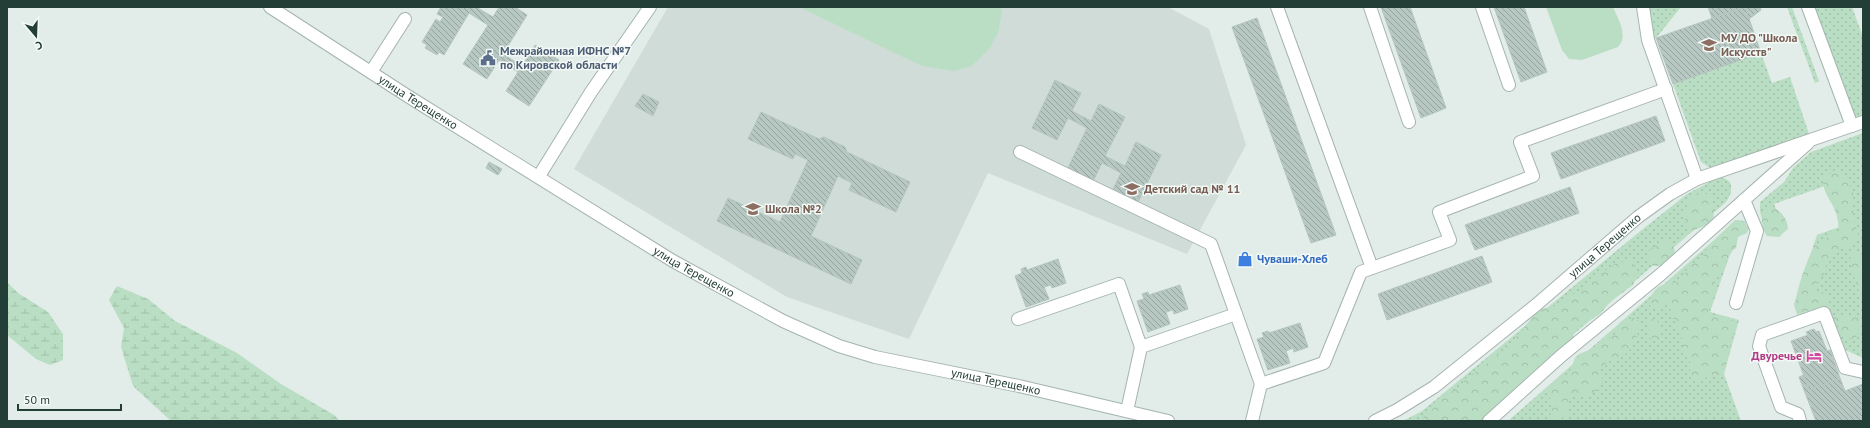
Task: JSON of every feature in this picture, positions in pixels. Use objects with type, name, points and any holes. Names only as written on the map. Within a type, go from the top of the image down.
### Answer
[{"type":"street","name":"улица Терещенко","points":[[270,7],[371,72],[680,264],[776,318],[839,346],[876,357],[1019,386],[1168,421]]},
{"type":"street","points":[[539,176],[591,92],[650,7]]},
{"type":"street","points":[[1277,7],[1372,268]]},
{"type":"street","points":[[1370,7],[1409,122]]},
{"type":"street","points":[[1482,7],[1509,85]]},
{"type":"street","points":[[1643,7],[1648,40],[1697,179]]},
{"type":"street","points":[[1808,7],[1858,124]]},
{"type":"street","points":[[371,72],[405,19]]},
{"type":"street","points":[[1261,384],[1324,363],[1361,272],[1450,240],[1439,212],[1533,176],[1520,142],[1666,89]]},
{"type":"street","name":"улица Терещенко","points":[[1375,421],[1397,410],[1434,387],[1536,305],[1638,217],[1670,194],[1697,179],[1858,124]]},
{"type":"street","points":[[1489,421],[1561,356],[1660,275],[1812,140]]},
{"type":"street","points":[[1020,152],[1212,244],[1261,384],[1252,421]]},
{"type":"street","points":[[1736,304],[1757,231],[1744,200]]},
{"type":"street","points":[[1018,319],[1119,284],[1141,346],[1127,411]]},
{"type":"street","points":[[1800,421],[1798,414],[1781,407],[1759,346],[1762,335],[1824,313],[1845,368],[1863,372]]},
{"type":"street","points":[[1141,346],[1236,314]]},
{"type":"shaded area","points":[[668,7],[1168,7],[1209,29],[1246,145],[1187,254],[988,173],[909,339],[787,297],[574,169]]},
{"type":"green space","points":[[799,7],[1000,7],[1002,11],[998,33],[989,49],[972,66],[954,71],[922,66]]},
{"type":"green space","points":[[1546,7],[1613,7],[1622,27],[1623,38],[1621,43],[1618,47],[1582,60],[1569,59],[1562,50]]},
{"type":"green space","points":[[1643,7],[1681,7],[1656,38],[1648,40]]},
{"type":"green space","points":[[1787,7],[1792,7],[1819,81],[1815,83]]},
{"type":"green space","points":[[1808,7],[1852,7],[1863,37],[1863,122],[1852,126]]},
{"type":"green space","points":[[1761,53],[1772,83],[1790,77],[1811,140],[1721,171],[1709,167],[1701,162],[1673,84]]},
{"type":"green space","points":[[1863,133],[1863,358],[1841,348],[1825,306],[1797,315],[1794,304],[1817,235],[1842,226],[1828,185],[1774,204],[1784,230],[1780,237],[1766,232],[1760,212],[1760,202],[1784,182],[1793,168],[1811,152]]},
{"type":"green space","points":[[1836,170],[1841,173],[1853,190],[1853,217],[1859,237],[1856,243],[1835,251],[1828,259],[1824,274],[1814,288],[1814,293],[1824,292],[1827,295],[1827,306],[1801,312],[1796,311],[1795,306],[1798,288],[1812,251],[1815,246],[1824,239],[1839,230],[1838,219],[1826,194],[1823,182],[1823,178]]},
{"type":"green space","points":[[1717,178],[1724,178],[1730,182],[1730,193],[1725,203],[1575,333],[1468,421],[1403,421],[1422,411],[1687,194]]},
{"type":"green space","points":[[1697,193],[1703,193],[1710,197],[1713,205],[1714,220],[1691,231],[1686,222],[1685,211],[1689,201]]},
{"type":"green space","points":[[1769,207],[1779,211],[1785,218],[1788,225],[1788,229],[1778,237],[1767,236],[1763,229],[1762,217]]},
{"type":"green space","points":[[1735,220],[1741,221],[1749,228],[1747,233],[1738,237],[1736,248],[1732,251],[1722,270],[1714,277],[1716,292],[1708,310],[1708,313],[1730,318],[1735,324],[1726,366],[1724,372],[1698,380],[1693,380],[1690,377],[1690,360],[1682,353],[1683,346],[1681,335],[1670,312],[1671,307],[1666,305],[1656,309],[1651,308],[1649,303],[1650,299],[1659,286],[1667,284],[1671,285],[1681,280],[1689,266],[1703,257],[1707,247]]},
{"type":"green space","points":[[1737,220],[1745,221],[1747,228],[1736,237],[1710,312],[1739,320],[1724,374],[1741,421],[1508,421]]},
{"type":"green space","points":[[1665,240],[1674,247],[1674,257],[1662,265],[1652,265],[1649,263],[1648,252],[1656,244]]},
{"type":"green space","points":[[1854,252],[1860,252],[1863,257],[1863,303],[1852,271],[1850,255]]},
{"type":"green space","points":[[1631,259],[1635,272],[1633,285],[1611,301],[1600,314],[1575,330],[1572,341],[1485,421],[1422,421],[1424,416],[1432,410],[1443,397],[1461,386],[1467,377],[1483,368],[1493,357],[1507,348],[1538,310],[1559,305],[1566,297],[1581,291],[1615,264]]},
{"type":"green space","points":[[7,282],[18,293],[48,312],[63,334],[63,360],[50,365],[36,359],[7,335]]},
{"type":"green space","points":[[117,286],[148,299],[175,321],[237,353],[281,384],[334,415],[340,421],[171,421],[133,386],[121,347],[124,328],[109,300]]},
{"type":"green space","points":[[1836,315],[1857,317],[1861,321],[1861,330],[1857,336],[1853,339],[1846,337],[1833,319]]},
{"type":"green space","points":[[1634,318],[1639,321],[1639,330],[1633,345],[1627,353],[1608,362],[1602,367],[1600,370],[1603,381],[1598,390],[1594,393],[1582,396],[1572,395],[1568,399],[1567,415],[1557,421],[1552,419],[1550,414],[1551,401],[1547,388],[1554,381],[1569,374],[1575,358],[1579,354],[1599,346],[1616,333],[1619,323],[1624,320]]},
{"type":"green space","points":[[1651,318],[1657,319],[1659,324],[1660,335],[1655,338],[1649,338],[1647,321]]},
{"type":"building","name":"Межрайонная ИФНС №7 по Кировской области","points":[[441,7],[476,7],[493,17],[499,7],[515,7],[527,15],[503,54],[522,66],[535,45],[559,60],[529,106],[506,91],[518,72],[499,60],[487,79],[463,64],[488,25],[469,13],[444,55],[439,52],[437,55],[425,48],[427,45],[422,42],[436,19],[440,22],[443,17],[437,14]]},
{"type":"building","points":[[1381,7],[1410,7],[1446,108],[1421,118]]},
{"type":"building","points":[[1494,7],[1524,7],[1547,72],[1521,82]]},
{"type":"building","points":[[1708,7],[1743,7],[1712,18]]},
{"type":"building","name":"МУ ДО \"Школа Искусств\"","points":[[1745,7],[1761,53],[1673,84],[1656,38]]},
{"type":"building","points":[[1745,7],[1760,7],[1761,10],[1749,19]]},
{"type":"building","points":[[1257,18],[1336,235],[1311,243],[1232,27]]},
{"type":"building","points":[[1055,80],[1081,93],[1072,111],[1091,121],[1099,104],[1125,117],[1105,156],[1125,166],[1136,142],[1161,155],[1137,204],[1112,191],[1121,173],[1102,163],[1092,183],[1067,170],[1087,128],[1068,118],[1057,140],[1032,128]]},
{"type":"building","points":[[643,94],[659,102],[653,116],[635,106]]},
{"type":"building","points":[[761,112],[819,139],[824,137],[845,147],[847,152],[910,182],[896,212],[849,190],[852,183],[838,176],[811,236],[862,260],[851,284],[717,221],[728,198],[780,222],[808,160],[795,154],[793,159],[748,139]]},
{"type":"building","points":[[1656,116],[1665,141],[1561,179],[1551,153]]},
{"type":"building","points":[[489,162],[502,169],[498,175],[486,168]]},
{"type":"building","points":[[1570,187],[1579,213],[1475,250],[1465,225]]},
{"type":"building","points":[[1482,256],[1492,282],[1387,320],[1378,294]]},
{"type":"building","points":[[1058,259],[1066,283],[1052,288],[1051,285],[1044,287],[1049,299],[1026,307],[1015,276],[1022,273],[1021,269],[1026,267],[1027,270]]},
{"type":"building","points":[[1180,285],[1188,309],[1174,314],[1173,310],[1166,312],[1170,324],[1148,332],[1137,301],[1144,299],[1142,294],[1148,292],[1149,295]]},
{"type":"building","points":[[1300,323],[1308,347],[1294,352],[1293,348],[1286,351],[1290,363],[1268,370],[1257,339],[1264,337],[1262,333],[1268,331],[1269,333]]},
{"type":"building","name":"Двуречье","points":[[1814,329],[1816,332],[1819,331],[1827,351],[1830,350],[1840,378],[1809,390],[1791,341],[1808,335],[1806,332]]},
{"type":"building","points":[[1804,375],[1809,390],[1840,378],[1845,391],[1863,384],[1863,421],[1816,421],[1799,377]]},
{"type":"place","name":"МУ ДО \"Школа Искусств\"","points":[[1709,45]]},
{"type":"place","name":"Межрайонная ИФНС №7 по Кировской области","points":[[488,58]]},
{"type":"place","name":"Детский сад № 11","points":[[1132,189]]},
{"type":"place","name":"Школа №2","points":[[753,209]]},
{"type":"place","name":"Чуваши-Хлеб","points":[[1245,259]]},
{"type":"place","name":"Двуречье","points":[[1814,356]]}]
